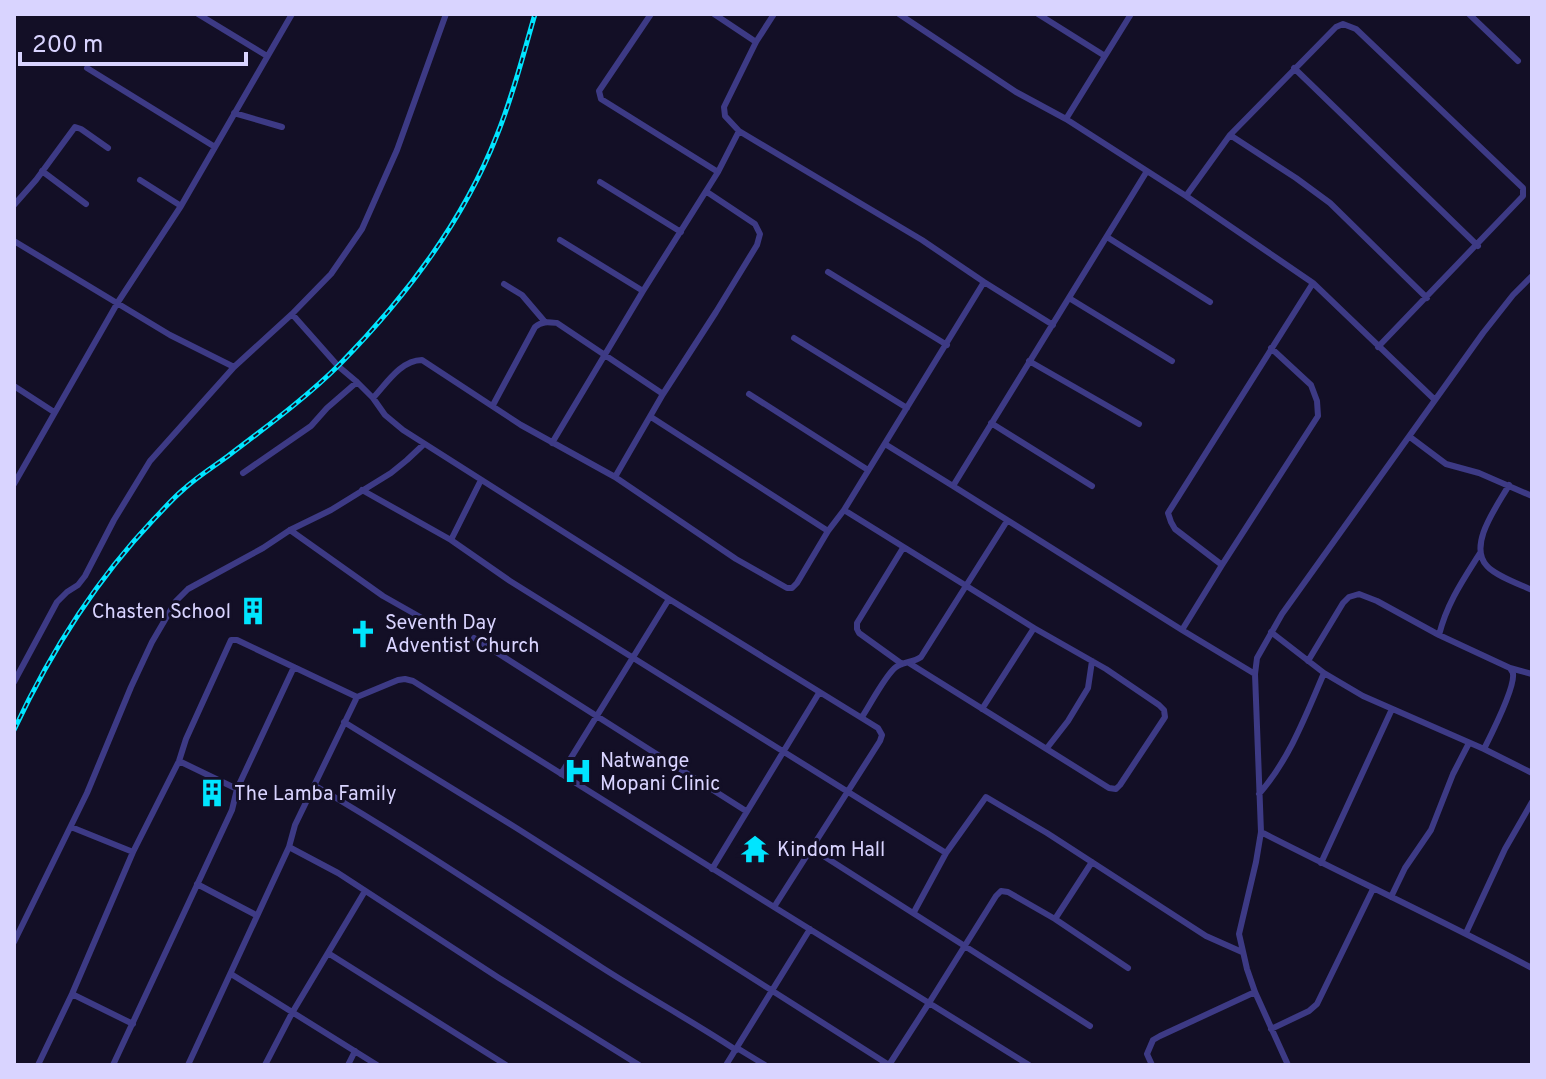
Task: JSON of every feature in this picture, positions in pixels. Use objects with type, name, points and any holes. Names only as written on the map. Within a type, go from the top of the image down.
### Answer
[{"type":"street","points":[[198,14],[267,56]]},
{"type":"street","points":[[14,484],[118,302],[181,206],[292,14]]},
{"type":"street","points":[[14,682],[57,602],[85,576],[150,461],[234,367],[331,274],[362,229],[397,150],[446,14]]},
{"type":"street","points":[[651,14],[598,95],[718,172]]},
{"type":"street","points":[[714,14],[756,42]]},
{"type":"street","points":[[774,14],[756,42],[724,107],[725,116],[739,131],[922,240],[1053,325]]},
{"type":"street","points":[[899,14],[1016,92],[1066,119],[1186,196],[1313,283],[1435,400]]},
{"type":"street","points":[[1039,14],[1105,56]]},
{"type":"street","points":[[1066,119],[1131,14]]},
{"type":"street","points":[[1470,14],[1518,61]]},
{"type":"street","points":[[1186,196],[1230,135],[1294,68],[1336,27],[1343,24],[1352,26],[1525,192],[1478,246],[1378,347]]},
{"type":"street","points":[[87,68],[215,147]]},
{"type":"street","points":[[1294,68],[1478,246]]},
{"type":"street","points":[[234,113],[282,127]]},
{"type":"street","points":[[14,205],[75,127],[108,148]]},
{"type":"street","points":[[552,443],[643,291],[707,192],[739,131]]},
{"type":"street","points":[[1230,135],[1330,203],[1427,298]]},
{"type":"street","points":[[42,171],[86,204]]},
{"type":"street","points":[[953,486],[1147,171]]},
{"type":"street","points":[[140,180],[181,206]]},
{"type":"street","points":[[600,182],[681,232]]},
{"type":"street","points":[[615,477],[757,245],[760,234],[755,224],[707,192]]},
{"type":"street","points":[[1107,237],[1210,302]]},
{"type":"street","points":[[560,240],[643,291]]},
{"type":"street","points":[[14,241],[170,335],[234,367]]},
{"type":"street","points":[[828,272],[947,345]]},
{"type":"street","points":[[1288,1065],[1255,992],[1239,934],[1261,832],[1257,658],[1282,614],[1483,333],[1532,276]]},
{"type":"street","points":[[373,398],[403,366],[422,360],[552,443],[615,477],[736,559],[792,588],[844,510],[984,282]]},
{"type":"street","points":[[1222,565],[1175,529],[1168,513],[1313,283]]},
{"type":"street","points":[[504,284],[522,295],[545,322]]},
{"type":"street","points":[[1069,298],[1172,361]]},
{"type":"street","points":[[292,314],[338,366],[373,398],[385,415],[423,445],[878,728],[882,735],[880,741],[774,907]]},
{"type":"street","points":[[493,405],[535,327],[545,322],[557,323],[663,394]]},
{"type":"street","points":[[794,338],[907,408]]},
{"type":"street","points":[[1182,630],[1318,416],[1311,385],[1271,348]]},
{"type":"street","points":[[1029,361],[1139,424]]},
{"type":"street","points":[[243,473],[311,426],[357,382]]},
{"type":"street","points":[[14,386],[54,412]]},
{"type":"street","points":[[749,394],[868,470]]},
{"type":"street","points":[[651,417],[828,531]]},
{"type":"street","points":[[991,423],[1092,486]]},
{"type":"street","points":[[1410,437],[1446,464],[1479,473],[1532,496]]},
{"type":"street","points":[[885,444],[1255,674]]},
{"type":"street","points":[[14,942],[71,827],[152,642],[176,601],[188,589],[391,473],[423,445]]},
{"type":"street","points":[[451,540],[481,480]]},
{"type":"street","points":[[1509,485],[1482,535],[1480,553],[1486,566],[1532,590]]},
{"type":"street","points":[[362,490],[451,540],[510,581],[946,853]]},
{"type":"street","points":[[844,510],[1092,661],[1164,710],[1165,717],[1116,789],[1109,788],[859,633],[857,623],[903,548]]},
{"type":"street","points":[[862,717],[893,668],[921,657],[1007,521]]},
{"type":"street","points":[[290,530],[383,596],[436,626]]},
{"type":"street","points":[[1439,635],[1454,594],[1480,553]]},
{"type":"street","points":[[1308,661],[1343,603],[1359,594],[1510,668],[1532,674]]},
{"type":"street","points":[[561,774],[669,599]]},
{"type":"street","points":[[982,709],[1034,628]]},
{"type":"street","points":[[1271,632],[1324,673],[1363,696],[1532,773]]},
{"type":"street","points":[[474,638],[746,811]]},
{"type":"street","points":[[38,1065],[133,852],[179,761],[231,640],[237,640],[357,697]]},
{"type":"street","points":[[1047,748],[1088,688],[1092,661]]},
{"type":"street","points":[[113,1065],[232,810],[237,789],[294,667]]},
{"type":"street","points":[[1484,749],[1512,682],[1510,668]]},
{"type":"street","points":[[1259,794],[1270,782],[1296,738],[1324,673]]},
{"type":"street","points":[[188,1065],[289,847],[295,825],[357,697],[405,679],[413,681],[1029,1065]]},
{"type":"street","points":[[712,869],[819,693]]},
{"type":"street","points":[[1321,863],[1392,709]]},
{"type":"street","points":[[344,722],[889,1065],[1001,891],[1055,919],[1128,968]]},
{"type":"street","points":[[1391,897],[1405,868],[1431,830],[1469,743]]},
{"type":"street","points":[[179,761],[237,789]]},
{"type":"street","points":[[314,785],[605,970],[765,1065]]},
{"type":"street","points":[[914,912],[946,853],[986,797],[1206,936],[1242,952]]},
{"type":"street","points":[[1466,933],[1505,849],[1532,802]]},
{"type":"street","points":[[71,827],[133,852]]},
{"type":"street","points":[[1261,832],[1532,968]]},
{"type":"street","points":[[289,847],[338,873],[639,1065]]},
{"type":"street","points":[[811,848],[1090,1026]]},
{"type":"street","points":[[1055,919],[1092,862]]},
{"type":"street","points":[[197,884],[256,915]]},
{"type":"street","points":[[1271,1029],[1317,1004],[1373,889]]},
{"type":"street","points":[[265,1065],[292,1013],[365,891]]},
{"type":"street","points":[[726,1065],[810,929]]},
{"type":"street","points":[[328,953],[506,1065]]},
{"type":"street","points":[[231,974],[377,1065]]},
{"type":"street","points":[[1152,1065],[1147,1054],[1153,1040],[1255,992]]},
{"type":"street","points":[[72,994],[133,1024]]},
{"type":"street","points":[[348,1065],[355,1051]]},
{"type":"railway","points":[[14,730],[75,619],[133,543],[189,485],[327,377],[387,313],[430,257],[467,198],[497,135],[535,14]]},
{"type":"place","name":"Chasten School","points":[[253,611]]},
{"type":"place","name":"Seventh Day Adventist Church","points":[[363,634]]},
{"type":"place","name":"Natwange Mopani Clinic","points":[[578,771]]},
{"type":"place","name":"The Lamba Family","points":[[212,793]]},
{"type":"place","name":"Kindom Hall","points":[[755,849]]}]
